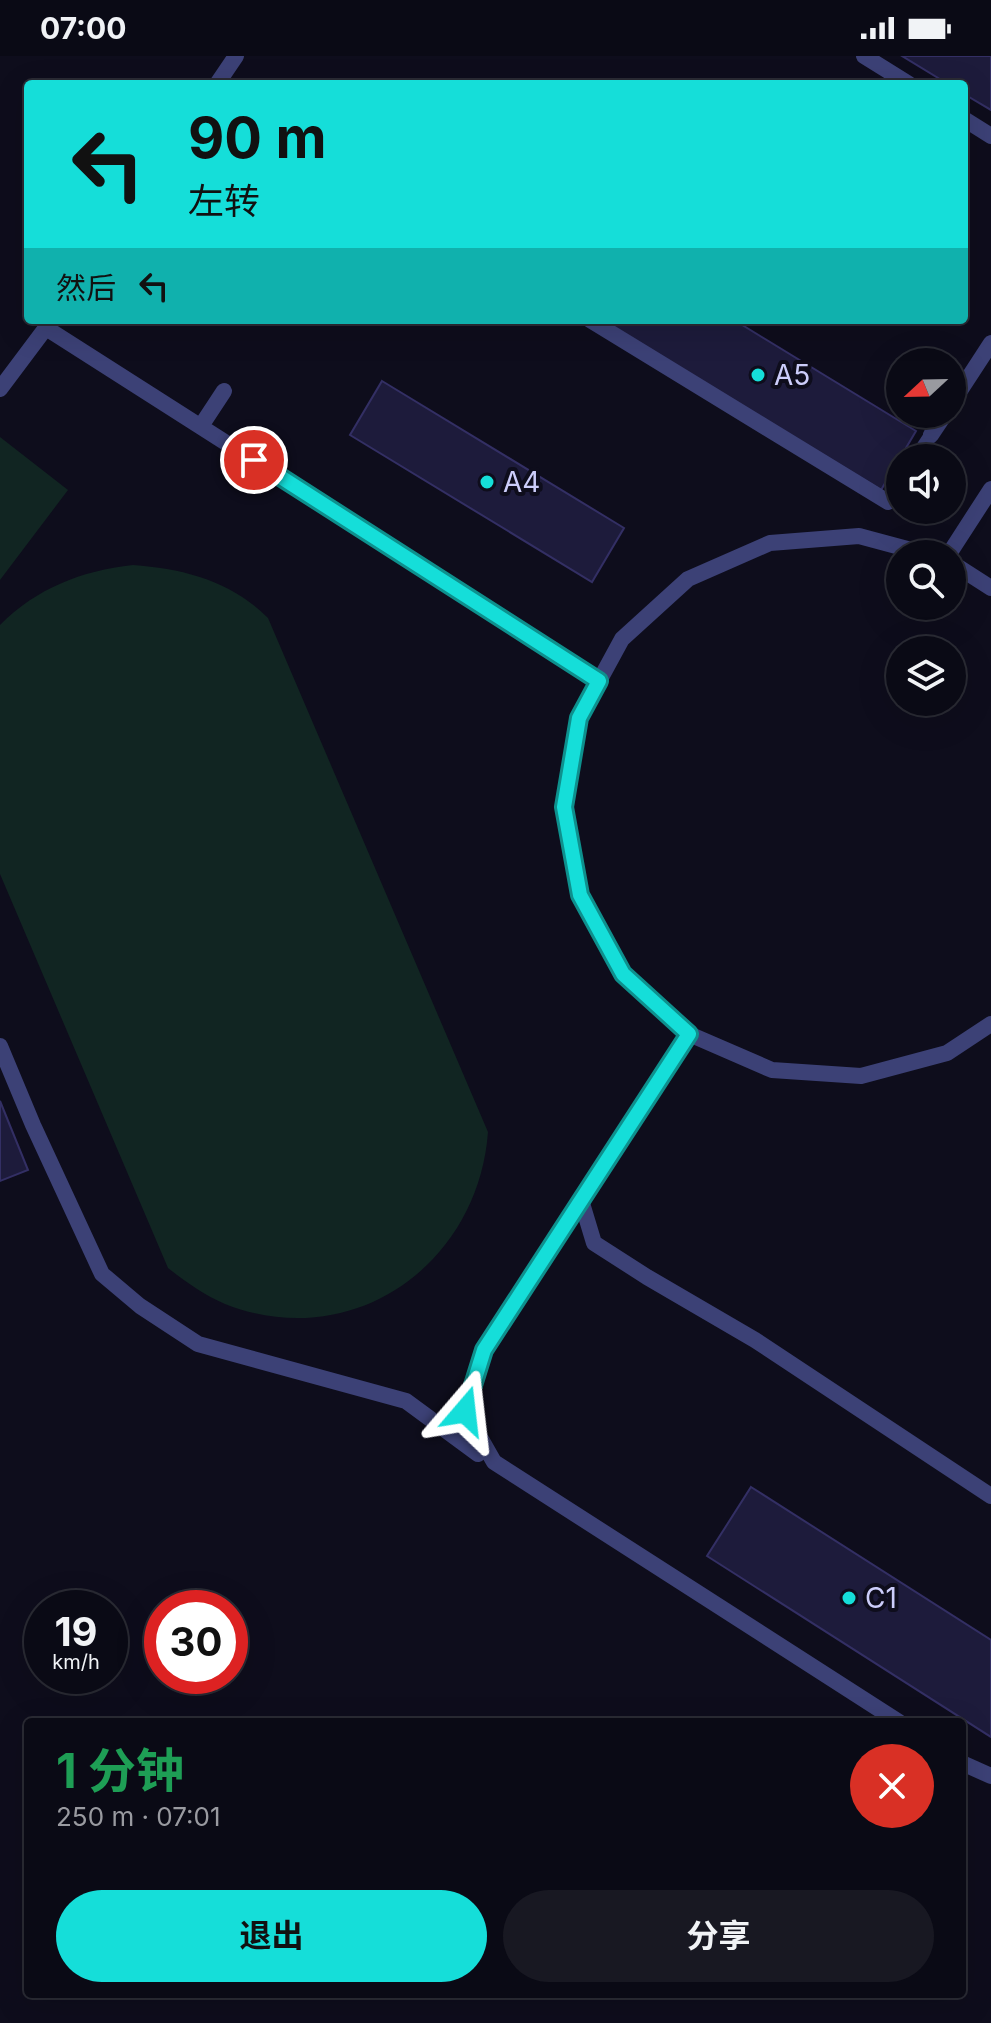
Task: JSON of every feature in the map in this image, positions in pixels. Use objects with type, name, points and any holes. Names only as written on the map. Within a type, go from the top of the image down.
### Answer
[{"type":"street","points":[[220,80],[236,56]]},
{"type":"street","points":[[864,56],[903,80]]},
{"type":"street","points":[[968,122],[991,136]]},
{"type":"street","points":[[0,389],[49,324],[201,426],[599,681]]},
{"type":"street","points":[[597,324],[886,501]]},
{"type":"street","points":[[966,381],[991,343]]},
{"type":"street","points":[[201,426],[224,391]]},
{"type":"street","points":[[931,435],[936,428]]},
{"type":"street","points":[[958,540],[991,489]]},
{"type":"street","points":[[886,543],[859,536],[770,543],[688,579],[622,639],[579,718],[564,807],[580,895],[623,974],[689,1034],[772,1070],[861,1076],[947,1053],[991,1024]]},
{"type":"street","points":[[966,572],[991,588]]},
{"type":"street","points":[[689,1034],[484,1350],[465,1411],[494,1462],[893,1718]]},
{"type":"street","points":[[0,1046],[102,1274],[140,1306],[198,1344],[406,1401],[478,1454]]},
{"type":"street","points":[[581,1200],[594,1243],[755,1340],[991,1496]]},
{"type":"street","points":[[966,1765],[991,1776]]},
{"type":"lane","points":[[925,444],[931,435]]},
{"type":"green space","points":[[0,437],[68,490],[0,580]]},
{"type":"green space","points":[[133,565],[206,579],[239,595],[268,618],[488,1132],[479,1180],[461,1222],[434,1258],[400,1287],[361,1307],[318,1317],[272,1316],[225,1304],[195,1288],[168,1268],[0,874],[0,625],[29,601],[61,583],[95,572]]},
{"type":"building","points":[[902,56],[991,56],[991,110],[968,96],[968,80],[941,80]]},
{"type":"building","name":"A5","points":[[607,324],[741,324],[886,413],[886,428],[911,428],[916,431],[908,444],[886,444],[886,482],[881,490]]},
{"type":"building","name":"A4","points":[[382,381],[624,528],[592,582],[350,435]]},
{"type":"building","points":[[0,1101],[28,1170],[0,1181]]},
{"type":"building","name":"C1","points":[[751,1487],[991,1640],[991,1737],[966,1721],[966,1718],[961,1718],[707,1556]]},
{"type":"place","name":"A5","points":[[758,375]]},
{"type":"place","name":"A4","points":[[487,482]]},
{"type":"place","name":"C1","points":[[849,1598]]},
{"type":"route","points":[[254,460],[599,681],[579,718],[564,807],[580,895],[623,974],[689,1034],[484,1350],[465,1411]]}]
